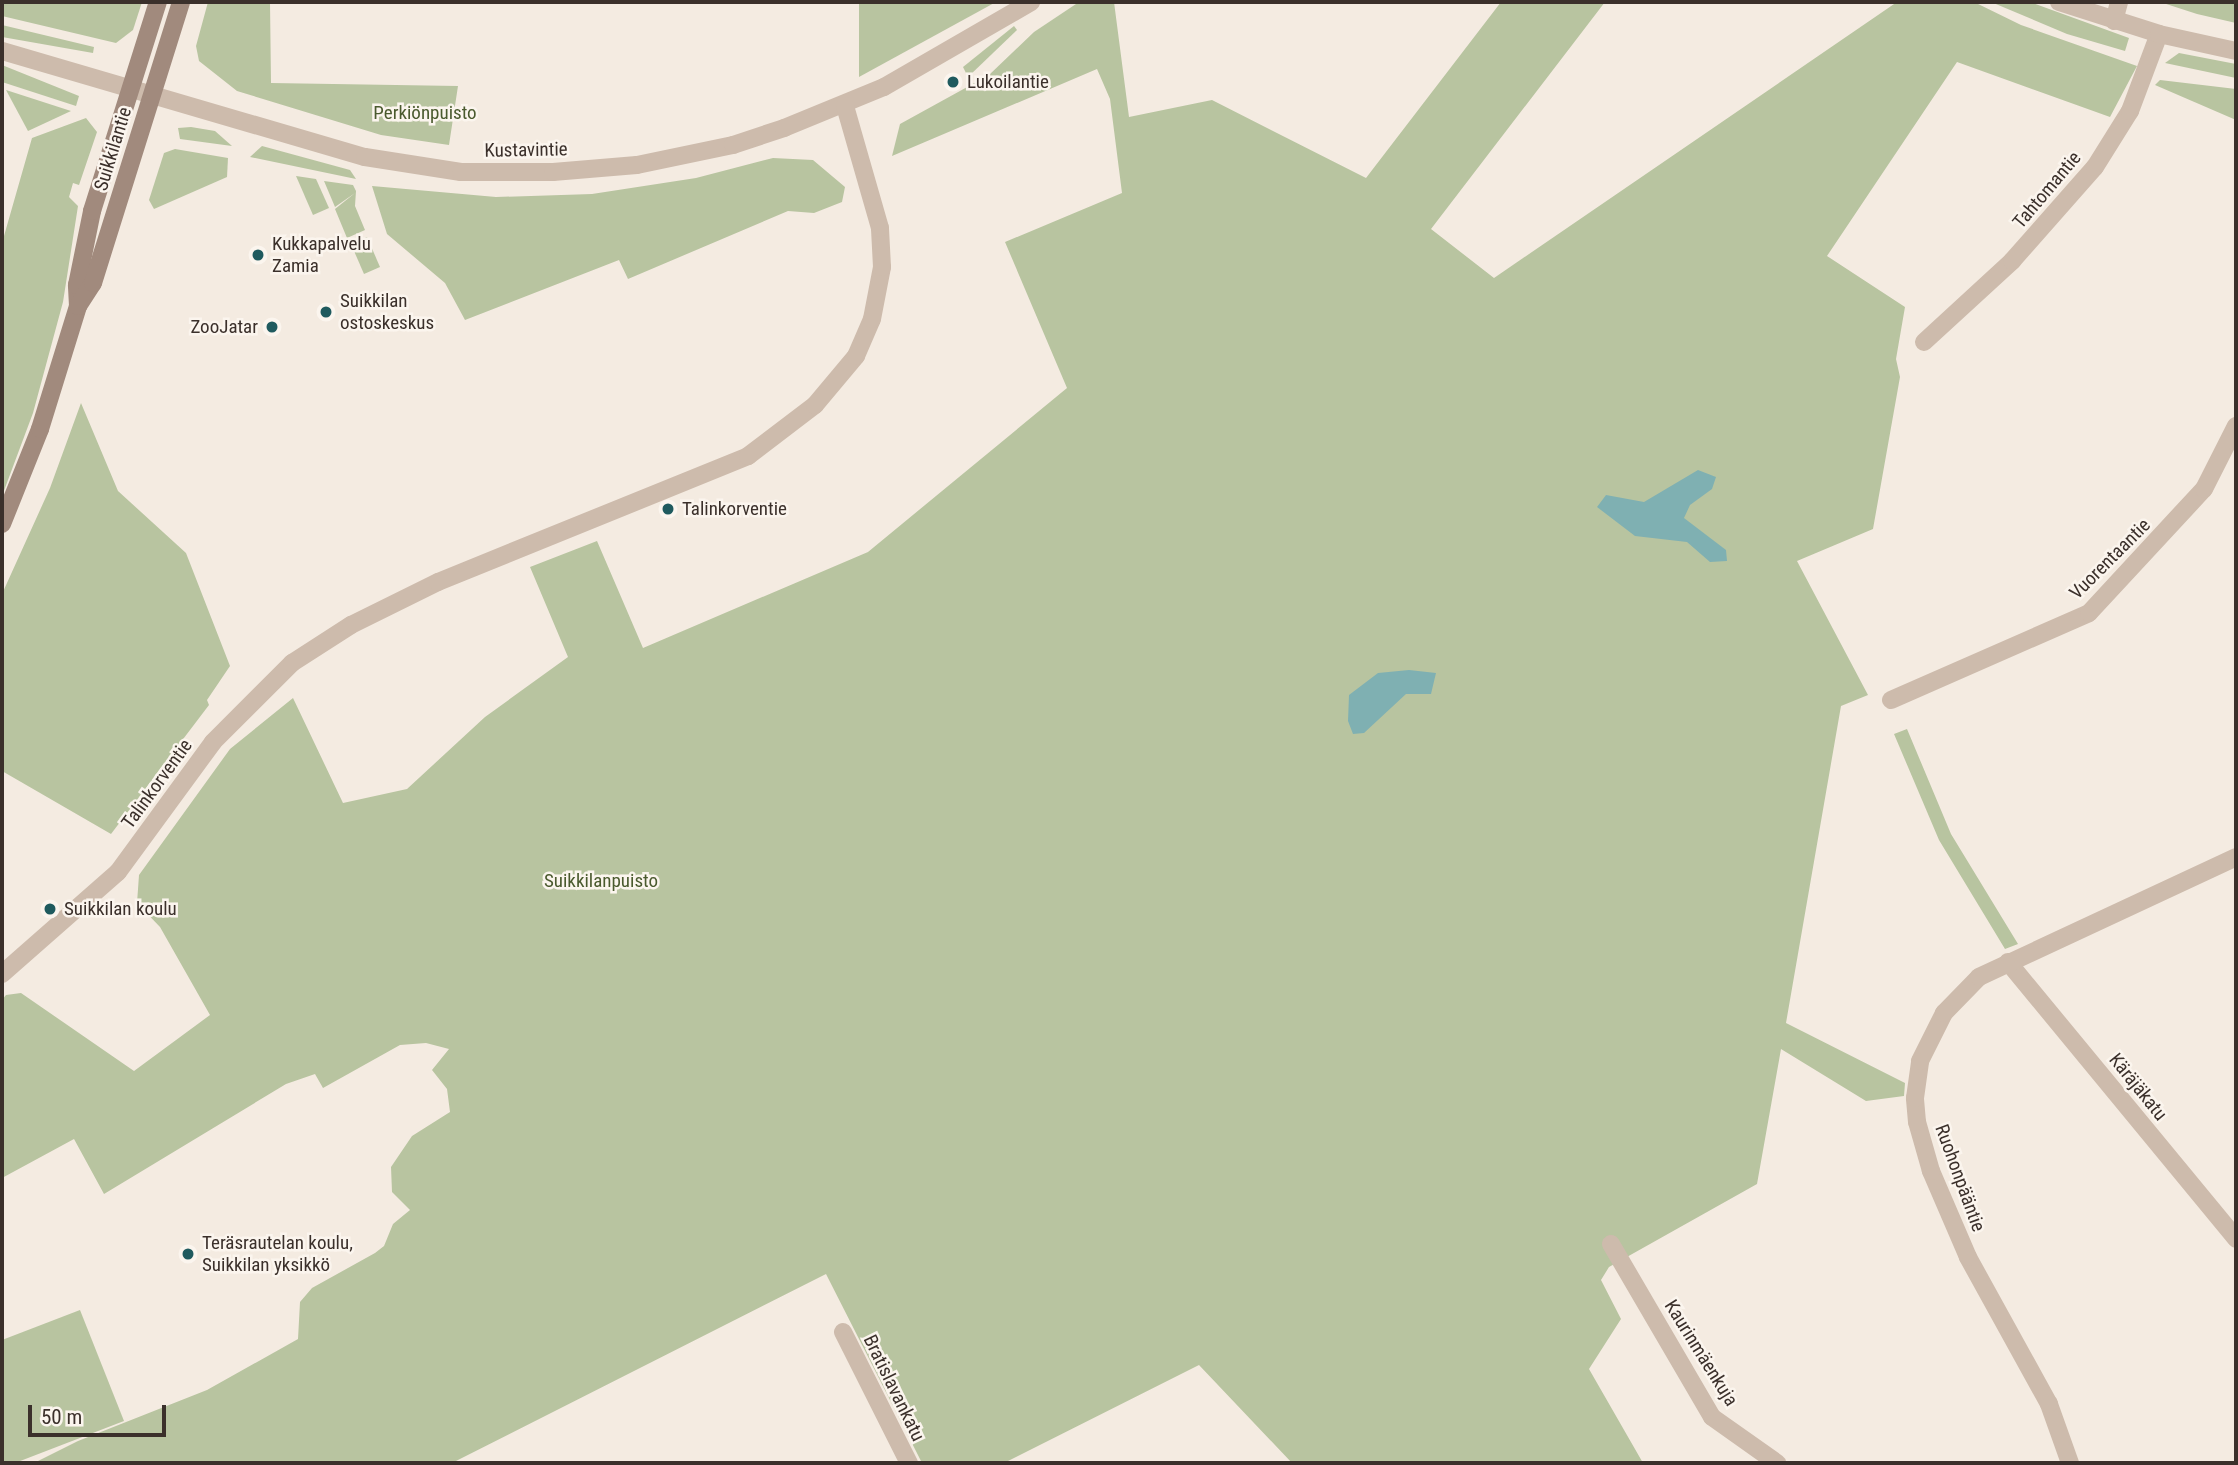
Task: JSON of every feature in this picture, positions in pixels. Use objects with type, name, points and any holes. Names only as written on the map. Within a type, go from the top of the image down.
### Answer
[{"type":"main road","name":"Suikkilantie","points":[[78,306],[77,285],[92,211],[158,2]]},
{"type":"main road","name":"Suikkilantie","points":[[2,524],[40,429],[78,306],[93,283],[181,2]]},
{"type":"street","name":"Kustavintie","points":[[2,51],[334,150],[461,172],[553,172],[637,164],[733,145],[845,106],[1031,2]]},
{"type":"street","points":[[2059,2],[2159,34],[2236,51]]},
{"type":"street","points":[[2113,21],[2119,2]]},
{"type":"street","name":"Tahtomantie","points":[[1924,342],[2019,254],[2095,167],[2130,111],[2159,34]]},
{"type":"street","name":"Talinkorventie","points":[[2,974],[118,873],[212,742],[292,663],[351,625],[438,582],[748,456],[815,405],[856,356],[872,319],[882,267],[880,228],[845,106]]},
{"type":"street","name":"Vuorentaantie","points":[[1891,700],[2089,613],[2204,489],[2236,426]]},
{"type":"street","name":"Ruohonpääntie","points":[[2070,1463],[2049,1404],[1955,1228],[1917,1122],[1917,1074],[1937,1023],[1968,985],[2008,962],[2236,857]]},
{"type":"street","name":"Käräjäkatu","points":[[2008,962],[2235,1235]]},
{"type":"street","name":"Kaurinmäenkuja","points":[[1611,1244],[1713,1417],[1777,1463]]},
{"type":"street","name":"Bratislavankatu","points":[[843,1332],[909,1463]]},
{"type":"green space","points":[[2,2],[142,2],[133,30],[116,43],[2,16]]},
{"type":"green space","name":"Perkiönpuisto","points":[[208,2],[270,2],[271,83],[458,86],[449,145],[381,135],[237,91],[199,61],[196,46]]},
{"type":"green space","points":[[859,2],[996,2],[859,77]]},
{"type":"green space","name":"Suikkilanpuisto","points":[[1079,2],[1114,2],[1129,117],[1212,100],[1366,178],[1501,2],[1605,2],[1431,229],[1494,278],[1897,2],[1974,2],[2021,25],[2137,66],[2110,117],[1957,62],[1827,256],[1905,307],[1896,359],[1900,377],[1873,529],[1797,561],[1868,695],[1841,706],[1786,1023],[1905,1083],[1904,1096],[1866,1101],[1781,1049],[1757,1184],[1609,1267],[1601,1280],[1621,1319],[1589,1369],[1643,1463],[1292,1463],[1199,1365],[1004,1463],[922,1463],[826,1274],[452,1463],[34,1463],[78,1441],[207,1390],[298,1339],[300,1302],[312,1288],[384,1246],[393,1224],[410,1210],[392,1192],[391,1167],[412,1136],[450,1112],[447,1089],[432,1070],[449,1049],[426,1043],[400,1045],[323,1088],[315,1074],[286,1084],[104,1194],[74,1139],[2,1178],[2,1000],[6,995],[21,993],[134,1071],[210,1015],[160,927],[137,903],[139,875],[230,749],[293,698],[343,803],[407,789],[485,717],[568,657],[530,567],[597,541],[643,648],[868,552],[1067,388],[1005,242],[1122,193],[1110,99],[1097,69],[892,156],[900,124],[989,75],[1034,32]]},
{"type":"green space","points":[[1991,2],[2030,2],[2129,38],[2125,51],[2067,34]]},
{"type":"green space","points":[[2160,2],[2236,2],[2236,23],[2197,14]]},
{"type":"green space","points":[[2,25],[94,47],[93,53],[2,37]]},
{"type":"green space","points":[[1014,26],[1017,30],[968,77],[963,67]]},
{"type":"green space","points":[[2179,53],[2236,64],[2236,78],[2165,63]]},
{"type":"green space","points":[[2,65],[79,96],[76,106],[2,82]]},
{"type":"green space","points":[[2160,80],[2236,89],[2236,120],[2155,85]]},
{"type":"green space","points":[[6,90],[71,111],[28,131]]},
{"type":"green space","points":[[86,118],[97,132],[79,185],[73,183],[69,197],[78,206],[63,302],[33,413],[2,496],[2,243],[32,138]]},
{"type":"green space","points":[[178,128],[215,131],[232,146],[180,139]]},
{"type":"green space","points":[[262,146],[350,170],[356,179],[250,157]]},
{"type":"green space","points":[[175,149],[228,158],[227,177],[154,209],[149,200],[164,153]]},
{"type":"green space","points":[[773,158],[813,160],[845,187],[842,202],[814,213],[788,211],[628,279],[619,260],[465,320],[445,283],[387,234],[372,186],[496,197],[592,194],[696,178]]},
{"type":"green space","points":[[296,176],[316,179],[329,208],[313,215]]},
{"type":"green space","points":[[324,181],[353,185],[356,191],[355,206],[365,230],[347,238],[335,209],[355,193],[335,207]]},
{"type":"green space","points":[[367,237],[380,267],[364,274],[351,244]]},
{"type":"green space","points":[[81,403],[118,491],[186,553],[230,666],[207,700],[209,705],[111,834],[2,771],[2,594],[50,488]]},
{"type":"green space","points":[[1907,729],[1951,834],[2018,944],[2005,949],[1939,840],[1894,734]]},
{"type":"green space","points":[[80,1310],[124,1421],[15,1463],[2,1463],[2,1340]]},
{"type":"water","points":[[1698,470],[1716,477],[1712,489],[1690,505],[1684,518],[1726,550],[1727,561],[1710,562],[1687,542],[1635,536],[1597,507],[1606,495],[1644,502]]},
{"type":"water","points":[[1409,670],[1436,673],[1431,694],[1406,694],[1364,733],[1353,734],[1348,721],[1349,695],[1378,673]]},
{"type":"place","name":"Lukoilantie","points":[[953,82]]},
{"type":"place","name":"Kukkapalvelu Zamia","points":[[258,255]]},
{"type":"place","name":"Suikkilan ostoskeskus","points":[[326,312]]},
{"type":"place","name":"ZooJatar","points":[[272,327]]},
{"type":"place","name":"Talinkorventie","points":[[668,509]]},
{"type":"place","name":"Suikkilan koulu","points":[[50,909]]},
{"type":"place","name":"Teräsrautelan koulu, Suikkilan yksikkö","points":[[188,1254]]}]
